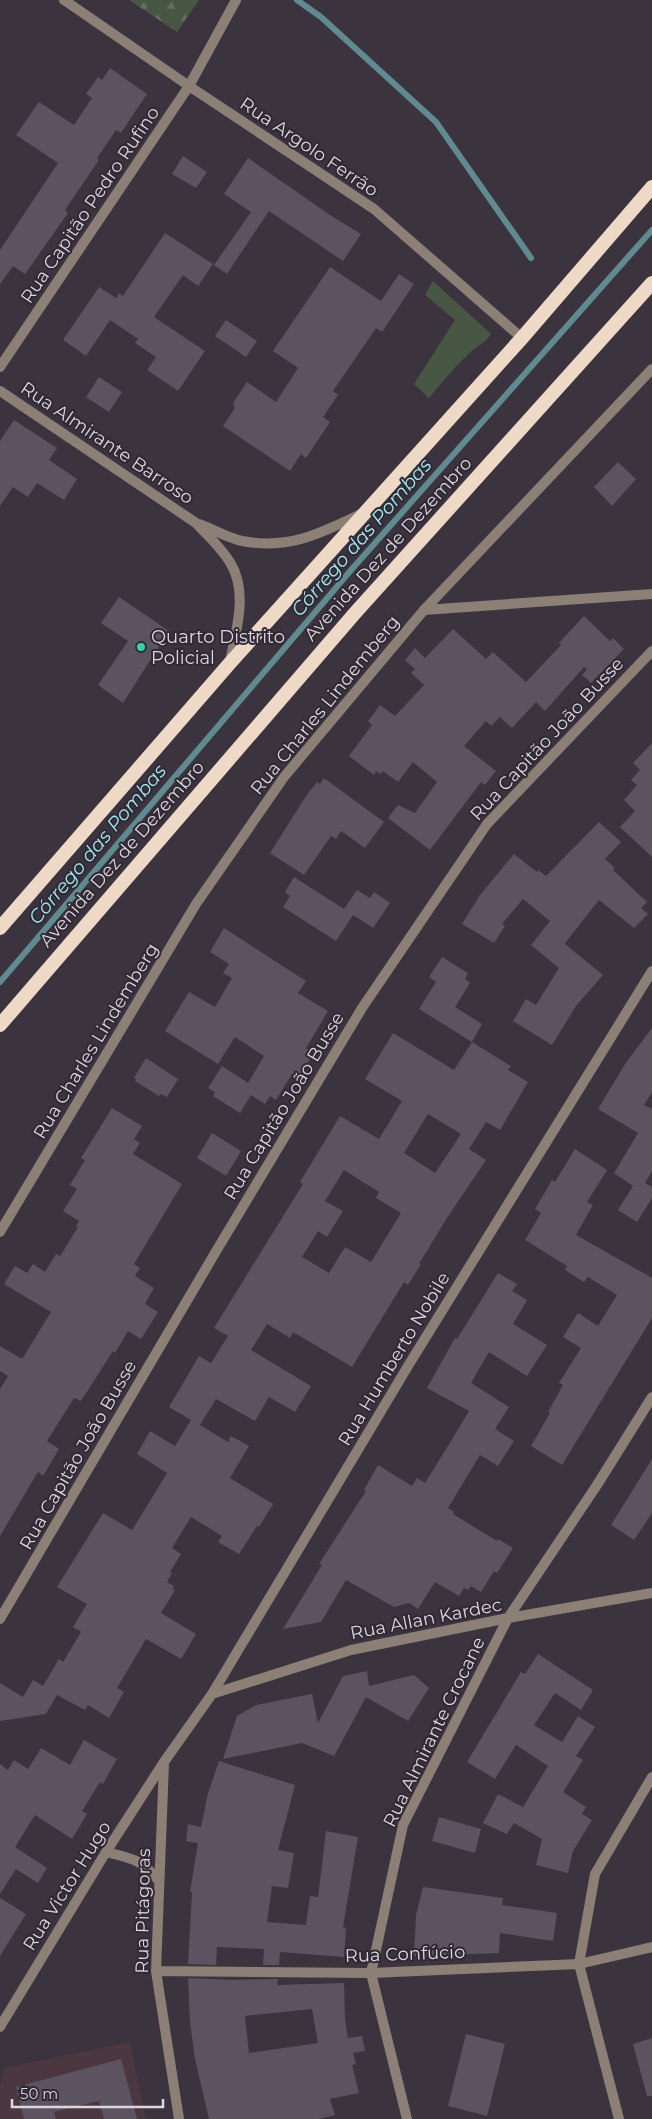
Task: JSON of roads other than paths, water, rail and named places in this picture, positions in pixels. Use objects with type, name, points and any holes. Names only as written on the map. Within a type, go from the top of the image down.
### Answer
[{"type":"highway","points":[[0,928],[230,663],[522,338],[652,187]]},
{"type":"highway","name":"Avenida Dez de Dezembro","points":[[0,1025],[355,613],[652,283]]},
{"type":"street","name":"Rua Argolo Ferrão","points":[[64,0],[374,209],[522,338]]},
{"type":"street","name":"Rua Capitão Pedro Rufino","points":[[0,366],[189,86],[236,0]]},
{"type":"street","name":"Rua Charles Lindemberg","points":[[0,1232],[202,896],[284,777],[424,610],[652,369]]},
{"type":"street","name":"Rua Almirante Barroso","points":[[0,391],[196,523],[241,541],[280,543],[317,535],[366,511]]},
{"type":"street","name":"Rua Almirante Barroso","points":[[196,523],[221,549],[232,566],[238,588],[239,618],[230,663]]},
{"type":"street","points":[[424,610],[652,594]]},
{"type":"street","name":"Rua Capitão João Busse","points":[[0,1619],[220,1244],[367,1000],[487,824],[652,651]]},
{"type":"street","name":"Rua Humberto Nobile","points":[[164,1762],[212,1694],[408,1366],[652,971]]},
{"type":"street","name":"Rua Almirante Crocane","points":[[407,2119],[371,1973],[403,1825],[508,1618],[597,1485],[652,1397]]},
{"type":"street","name":"Rua Allan Kardec","points":[[212,1694],[351,1650],[508,1618],[652,1594]]},
{"type":"street","name":"Rua Victor Hugo","points":[[0,2027],[106,1852],[164,1762]]},
{"type":"street","name":"Rua Pitágoras","points":[[164,1762],[156,1971],[179,2119]]},
{"type":"street","points":[[619,2119],[579,1964],[595,1874],[652,1777]]},
{"type":"street","points":[[106,1852],[134,1858],[147,1866],[159,1881]]},
{"type":"street","name":"Rua Confúcio","points":[[156,1971],[371,1973],[579,1964],[652,1946]]},
{"type":"waterway","points":[[297,0],[321,17],[436,122],[531,258]]},
{"type":"waterway","name":"Córrego das Pombas","points":[[0,982],[352,569],[652,230]]},
{"type":"place","name":"Quarto Distrito Policial","points":[[141,647]]}]
